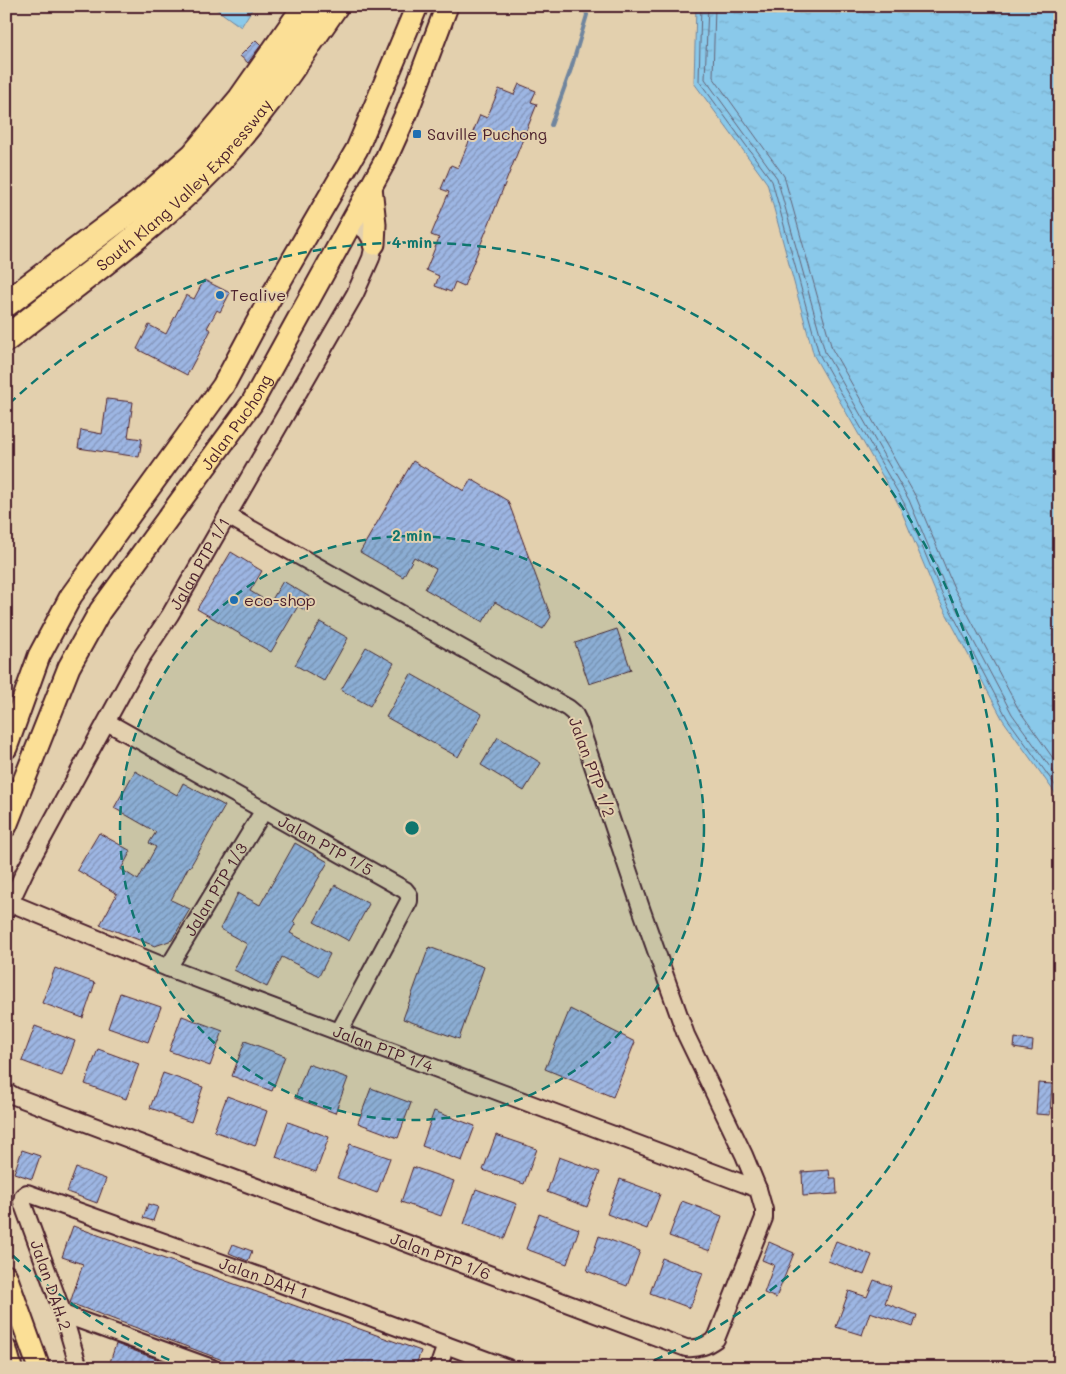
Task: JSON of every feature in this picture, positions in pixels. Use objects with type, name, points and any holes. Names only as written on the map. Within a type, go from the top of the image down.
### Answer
[{"type":"highway","name":"South Klang Valley Expressway","points":[[6,304],[140,203],[194,155],[242,99],[306,6]]},
{"type":"highway","name":"South Klang Valley Expressway","points":[[6,339],[156,220],[211,169],[261,111],[335,6]]},
{"type":"main road","name":"Jalan Puchong","points":[[6,748],[39,656],[71,596],[223,386],[268,302],[357,149],[417,6]]},
{"type":"main road","name":"Jalan Puchong","points":[[6,826],[69,667],[100,611],[252,403],[371,187],[407,112],[447,6]]},
{"type":"main road","points":[[371,187],[375,224],[374,244]]},
{"type":"main road","points":[[268,302],[296,266],[310,240],[321,225],[338,218],[352,222]]},
{"type":"main road","points":[[6,1276],[39,1368]]},
{"type":"main road","points":[[6,1350],[11,1368]]},
{"type":"street","points":[[352,222],[366,231],[374,244]]},
{"type":"street","name":"Jalan PTP 1/1","points":[[7,904],[141,658],[170,615],[355,294],[371,258],[374,244]]},
{"type":"street","name":"Jalan PTP 1/2","points":[[228,516],[574,713],[686,1035],[744,1155],[758,1189]]},
{"type":"street","name":"Jalan PTP 1/5","points":[[107,722],[405,890],[409,895],[409,901],[340,1032]]},
{"type":"street","name":"Jalan PTP 1/3","points":[[168,968],[264,810]]},
{"type":"street","name":"Jalan PTP 1/4","points":[[7,904],[168,968],[758,1189]]},
{"type":"street","name":"Jalan PTP 1/6","points":[[10,1093],[686,1348],[696,1349],[706,1346],[716,1339],[764,1218],[764,1210],[758,1189]]},
{"type":"street","name":"Jalan DAH 1","points":[[22,1202],[23,1196],[27,1193],[271,1280],[508,1368]]},
{"type":"street","name":"Jalan DAH 2","points":[[22,1202],[63,1314],[79,1368]]},
{"type":"street","points":[[63,1314],[212,1368]]},
{"type":"street","points":[[438,1368],[446,1345]]},
{"type":"water","points":[[212,6],[254,6],[241,27]]},
{"type":"water","points":[[696,6],[1060,6],[1060,800],[1003,720],[937,596],[899,505],[814,356],[767,183],[694,83]]},
{"type":"building","points":[[256,40],[261,45],[248,63],[240,56]]},
{"type":"building","points":[[519,84],[536,91],[531,102],[537,104],[464,286],[455,282],[451,292],[435,286],[439,276],[426,270],[439,238],[431,235],[449,192],[441,189],[451,165],[458,168],[480,115],[487,118],[499,89],[514,95]]},
{"type":"building","points":[[204,280],[230,293],[220,312],[217,310],[207,328],[211,330],[187,375],[137,349],[149,325],[166,334],[186,295],[194,299]]},
{"type":"building","points":[[107,399],[133,402],[128,437],[142,439],[139,457],[78,448],[81,430],[102,434]]},
{"type":"building","points":[[413,461],[464,491],[471,479],[508,501],[551,617],[543,629],[495,602],[483,622],[425,589],[436,569],[414,557],[403,577],[360,552]]},
{"type":"building","name":"eco-shop","points":[[231,552],[262,571],[250,591],[270,603],[283,581],[313,599],[306,611],[298,606],[271,652],[197,609]]},
{"type":"building","points":[[320,622],[348,638],[324,681],[295,665]]},
{"type":"building","points":[[617,629],[631,670],[589,684],[575,643]]},
{"type":"building","points":[[366,647],[394,663],[370,706],[341,690]]},
{"type":"building","points":[[411,674],[482,714],[458,757],[386,717]]},
{"type":"building","points":[[498,737],[541,763],[524,791],[481,765]]},
{"type":"building","points":[[135,771],[177,795],[183,783],[225,806],[171,900],[190,909],[172,940],[155,946],[100,925],[117,894],[77,870],[99,833],[131,851],[121,869],[138,880],[156,847],[149,843],[156,832],[114,808]]},
{"type":"building","points":[[295,843],[328,862],[293,922],[296,923],[290,933],[330,954],[319,976],[282,957],[267,987],[234,970],[247,944],[220,929],[238,893],[260,905]]},
{"type":"building","points":[[335,885],[369,904],[349,941],[314,922]]},
{"type":"building","points":[[429,947],[484,967],[459,1039],[403,1019]]},
{"type":"building","points":[[55,968],[95,983],[83,1018],[42,1003]]},
{"type":"building","points":[[120,993],[161,1007],[148,1042],[108,1028]]},
{"type":"building","points":[[570,1009],[635,1042],[613,1097],[545,1069]]},
{"type":"building","points":[[182,1016],[223,1031],[210,1066],[169,1051]]},
{"type":"building","points":[[35,1026],[75,1041],[62,1076],[22,1061]]},
{"type":"building","points":[[1015,1038],[1033,1041],[1032,1051],[1014,1048]]},
{"type":"building","points":[[245,1041],[285,1056],[272,1091],[232,1076]]},
{"type":"building","points":[[98,1049],[139,1064],[126,1099],[85,1084]]},
{"type":"building","points":[[308,1064],[348,1078],[335,1113],[295,1098]]},
{"type":"building","points":[[163,1073],[203,1087],[191,1122],[150,1108]]},
{"type":"building","points":[[1038,1083],[1052,1084],[1050,1115],[1036,1114]]},
{"type":"building","points":[[371,1088],[411,1103],[398,1138],[358,1123]]},
{"type":"building","points":[[227,1096],[267,1111],[255,1146],[214,1131]]},
{"type":"building","points":[[434,1111],[475,1126],[462,1161],[422,1146]]},
{"type":"building","points":[[288,1122],[329,1137],[316,1172],[276,1157]]},
{"type":"building","points":[[496,1135],[537,1149],[524,1184],[483,1170]]},
{"type":"building","points":[[350,1144],[390,1158],[377,1193],[337,1178]]},
{"type":"building","points":[[22,1150],[40,1156],[32,1179],[14,1173]]},
{"type":"building","points":[[559,1157],[600,1172],[587,1207],[547,1192]]},
{"type":"building","points":[[413,1167],[454,1181],[441,1216],[401,1202]]},
{"type":"building","points":[[76,1168],[106,1179],[97,1203],[67,1192]]},
{"type":"building","points":[[829,1170],[830,1178],[836,1178],[837,1194],[803,1196],[802,1172]]},
{"type":"building","points":[[620,1179],[660,1194],[647,1229],[607,1214]]},
{"type":"building","points":[[476,1189],[517,1204],[504,1239],[464,1224]]},
{"type":"building","points":[[682,1201],[722,1216],[710,1251],[669,1236]]},
{"type":"building","points":[[148,1204],[158,1207],[153,1221],[143,1218]]},
{"type":"building","points":[[539,1214],[579,1229],[567,1264],[526,1249]]},
{"type":"building","points":[[73,1226],[421,1351],[415,1368],[244,1368],[70,1303],[83,1264],[62,1257]]},
{"type":"building","points":[[599,1236],[640,1251],[627,1286],[587,1271]]},
{"type":"building","points":[[836,1241],[872,1255],[864,1275],[828,1261]]},
{"type":"building","points":[[769,1242],[794,1253],[776,1298],[764,1293],[774,1265],[762,1260]]},
{"type":"building","points":[[233,1244],[252,1251],[248,1261],[229,1253]]},
{"type":"building","points":[[662,1258],[703,1273],[690,1308],[650,1293]]},
{"type":"building","points":[[874,1280],[891,1286],[885,1303],[917,1315],[913,1327],[870,1312],[862,1335],[836,1327],[849,1291],[867,1297]]},
{"type":"building","points":[[116,1344],[178,1367],[178,1368],[108,1368]]},
{"type":"waterway","points":[[551,125],[571,69],[587,15],[585,6]]},
{"type":"place","name":"Saville Puchong","points":[[417,134]]},
{"type":"place","name":"Tealive","points":[[220,295]]},
{"type":"place","name":"eco-shop","points":[[234,600]]}]
